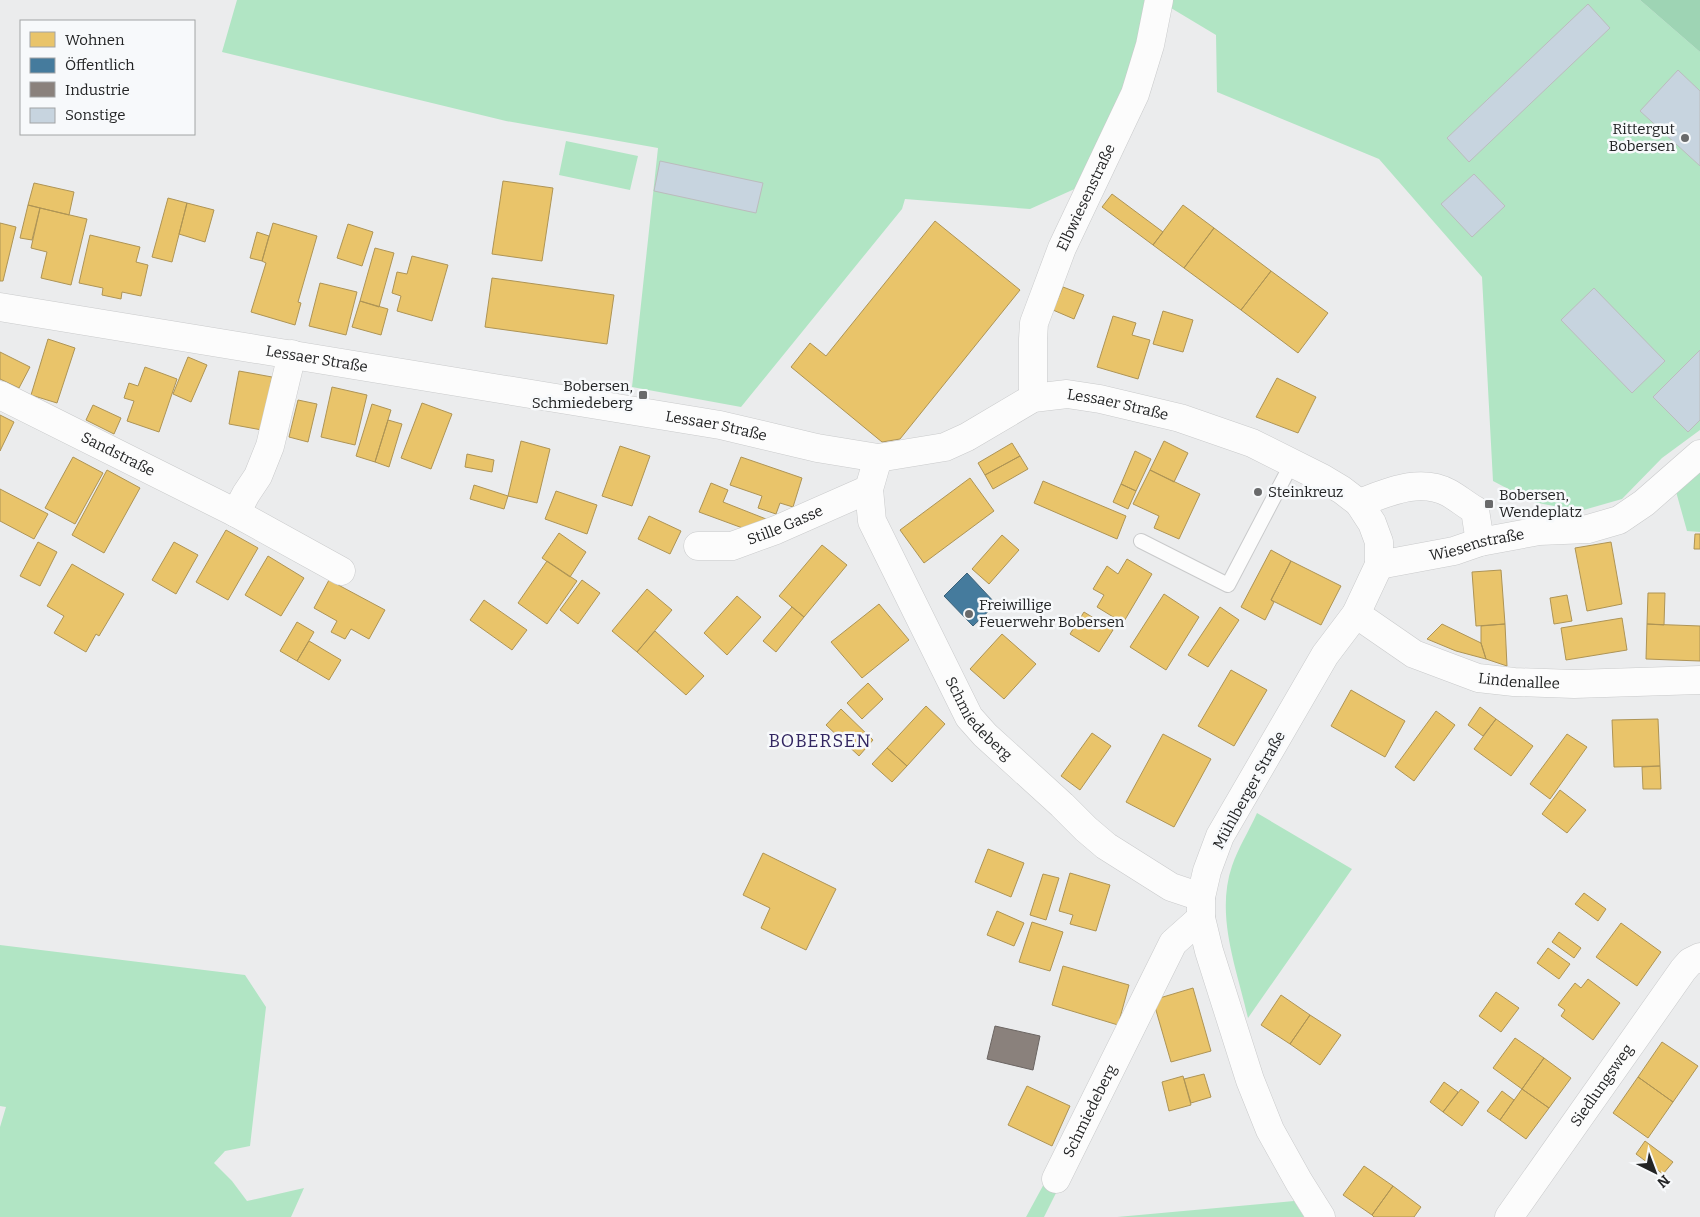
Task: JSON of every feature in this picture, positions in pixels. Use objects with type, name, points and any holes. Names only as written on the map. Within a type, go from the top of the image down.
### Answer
[{"type":"street","name":"Elbwiesenstraße","points":[[1034,398],[1034,323],[1062,248],[1135,94],[1150,45],[1159,0]]},
{"type":"street","name":"Lessaer Straße","points":[[0,307],[720,425],[817,448],[878,458],[945,447],[967,437],[1034,398],[1067,394],[1100,399],[1180,418],[1252,443],[1342,490],[1359,503],[1372,523],[1379,554]]},
{"type":"street","points":[[236,513],[258,476],[270,446],[292,354]]},
{"type":"street","name":"Sandstraße","points":[[0,395],[236,513],[341,572]]},
{"type":"street","name":"Wiesenstraße","points":[[1379,554],[1454,551],[1480,542],[1539,531],[1588,529],[1619,520],[1644,503],[1700,454]]},
{"type":"street","name":"Schmiedeberg","points":[[878,458],[869,489],[872,521],[969,717],[985,736],[1062,805],[1086,830],[1106,846],[1201,908],[1173,944],[1056,1178]]},
{"type":"street","points":[[1359,503],[1419,485],[1447,492],[1475,510],[1480,542]]},
{"type":"street","name":"Stille Gasse","points":[[698,546],[732,546],[776,530],[869,489]]},
{"type":"street","name":"Mühlberger Straße","points":[[1322,1217],[1299,1182],[1267,1122],[1250,1080],[1209,951],[1201,908],[1207,871],[1220,836],[1325,656],[1356,614],[1379,554]]},
{"type":"street","name":"Lindenallee","points":[[1356,614],[1414,654],[1478,678],[1514,682],[1574,684],[1700,680]]},
{"type":"street","name":"Siedlungsweg","points":[[1509,1217],[1683,970],[1690,962],[1700,957]]},
{"type":"lane","points":[[1140,542],[1228,585],[1292,463]]},
{"type":"green space","points":[[237,0],[1149,0],[1138,43],[1116,109],[1079,187],[1030,209],[905,199],[902,209],[741,407],[632,387],[658,148],[506,121],[222,52]]},
{"type":"green space","points":[[1167,0],[1640,0],[1700,52],[1700,430],[1662,458],[1622,499],[1580,511],[1533,502],[1493,481],[1482,277],[1379,159],[1217,92],[1216,35],[1166,5]]},
{"type":"green space","points":[[1640,0],[1700,0],[1700,52]]},
{"type":"green space","points":[[566,141],[638,156],[630,190],[559,175]]},
{"type":"green space","points":[[1700,466],[1700,532],[1687,531],[1675,488]]},
{"type":"green space","points":[[1257,813],[1352,869],[1248,1018],[1230,942],[1226,904],[1227,885],[1232,866]]},
{"type":"green space","points":[[0,945],[245,975],[266,1007],[250,1146],[225,1151],[214,1163],[232,1181],[247,1201],[304,1188],[291,1217],[0,1217],[0,1127],[6,1107],[0,1106]]},
{"type":"green space","points":[[1045,1182],[1059,1187],[1044,1217],[1026,1217]]},
{"type":"green space","points":[[1294,1201],[1304,1217],[1117,1217]]},
{"type":"building: Wohnen","points":[[503,181],[553,188],[542,261],[492,254]]},
{"type":"building: Wohnen","points":[[34,183],[74,192],[69,215],[28,205]]},
{"type":"building: Wohnen","points":[[1112,194],[1163,232],[1153,245],[1102,207]]},
{"type":"building: Wohnen","points":[[168,198],[187,203],[172,262],[152,257]]},
{"type":"building: Wohnen","points":[[187,203],[214,210],[205,242],[179,234]]},
{"type":"building: Wohnen","points":[[28,205],[40,208],[32,240],[20,238]]},
{"type":"building: Wohnen","points":[[1183,205],[1214,228],[1184,268],[1153,245]]},
{"type":"building: Wohnen","points":[[40,208],[87,219],[71,285],[41,278],[47,252],[31,248]]},
{"type":"building: Wohnen","points":[[935,221],[1020,290],[900,439],[882,442],[791,367],[810,343],[826,356]]},
{"type":"building: Wohnen","points":[[0,223],[16,227],[3,281],[0,281]]},
{"type":"building: Wohnen","points":[[273,223],[317,236],[298,302],[301,303],[295,325],[251,312],[266,263],[262,261]]},
{"type":"building: Wohnen","points":[[348,224],[373,232],[362,266],[337,258]]},
{"type":"building: Wohnen","points":[[1214,228],[1271,271],[1241,310],[1184,268]]},
{"type":"building: Wohnen","points":[[257,232],[269,236],[262,261],[250,258]]},
{"type":"building: Wohnen","points":[[90,235],[140,247],[136,262],[148,265],[141,296],[122,292],[121,299],[102,295],[103,288],[79,283]]},
{"type":"building: Wohnen","points":[[375,248],[394,253],[379,307],[360,301]]},
{"type":"building: Wohnen","points":[[412,256],[448,265],[432,321],[397,311],[401,296],[392,293],[397,272],[407,274]]},
{"type":"building: Wohnen","points":[[1271,271],[1328,313],[1298,353],[1241,310]]},
{"type":"building: Wohnen","points":[[492,278],[614,295],[607,344],[485,327]]},
{"type":"building: Wohnen","points":[[320,283],[357,292],[346,335],[309,326]]},
{"type":"building: Wohnen","points":[[1063,287],[1084,295],[1074,319],[1053,310]]},
{"type":"building: Wohnen","points":[[360,301],[388,309],[381,335],[352,327]]},
{"type":"building: Wohnen","points":[[1163,311],[1193,320],[1183,352],[1153,344]]},
{"type":"building: Wohnen","points":[[1113,316],[1136,323],[1132,335],[1150,340],[1138,379],[1097,367]]},
{"type":"building: Wohnen","points":[[48,339],[75,348],[57,403],[31,395]]},
{"type":"building: Wohnen","points":[[0,352],[30,367],[19,388],[0,379]]},
{"type":"building: Wohnen","points":[[188,357],[207,365],[191,402],[173,394]]},
{"type":"building: Wohnen","points":[[145,367],[177,379],[159,432],[127,421],[134,401],[124,398],[129,383],[138,386]]},
{"type":"building: Wohnen","points":[[239,371],[272,377],[262,430],[229,424]]},
{"type":"building: Wohnen","points":[[1277,378],[1316,397],[1298,433],[1256,417]]},
{"type":"building: Wohnen","points":[[332,387],[367,395],[355,445],[321,437]]},
{"type":"building: Wohnen","points":[[298,400],[317,404],[308,442],[289,437]]},
{"type":"building: Wohnen","points":[[422,403],[452,414],[431,469],[401,458]]},
{"type":"building: Wohnen","points":[[372,404],[391,410],[375,462],[356,456]]},
{"type":"building: Wohnen","points":[[93,405],[121,418],[114,434],[86,420]]},
{"type":"building: Wohnen","points":[[0,415],[14,422],[0,451]]},
{"type":"building: Wohnen","points":[[388,420],[402,424],[389,467],[375,462]]},
{"type":"building: Wohnen","points":[[521,441],[550,449],[537,503],[508,496]]},
{"type":"building: Wohnen","points":[[1164,441],[1188,453],[1174,482],[1150,470]]},
{"type":"building: Wohnen","points":[[1012,443],[1020,456],[985,475],[978,463]]},
{"type":"building: Wohnen","points":[[620,446],[650,456],[632,506],[602,496]]},
{"type":"building: Wohnen","points":[[1135,451],[1151,459],[1136,491],[1121,484]]},
{"type":"building: Wohnen","points":[[467,454],[494,460],[492,472],[465,467]]},
{"type":"building: Wohnen","points":[[1020,456],[1028,469],[993,489],[985,475]]},
{"type":"building: Wohnen","points":[[73,457],[103,473],[75,524],[45,508]]},
{"type":"building: Wohnen","points":[[741,457],[802,478],[793,507],[780,503],[776,514],[758,508],[762,496],[730,485]]},
{"type":"building: Wohnen","points":[[107,470],[140,488],[104,553],[72,535]]},
{"type":"building: Wohnen","points":[[1150,470],[1200,494],[1179,539],[1154,528],[1159,516],[1133,504]]},
{"type":"building: Wohnen","points":[[970,478],[994,511],[924,563],[900,530]]},
{"type":"building: Wohnen","points":[[1043,481],[1126,516],[1117,539],[1034,503]]},
{"type":"building: Wohnen","points":[[711,483],[728,490],[723,502],[766,519],[748,530],[699,512]]},
{"type":"building: Wohnen","points":[[1121,484],[1136,491],[1128,509],[1113,502]]},
{"type":"building: Wohnen","points":[[474,485],[508,496],[504,509],[470,499]]},
{"type":"building: Wohnen","points":[[0,489],[48,514],[34,539],[0,521]]},
{"type":"building: Wohnen","points":[[556,491],[597,505],[587,534],[545,519]]},
{"type":"building: Wohnen","points":[[649,516],[681,531],[670,554],[638,539]]},
{"type":"building: Wohnen","points":[[226,530],[258,548],[228,600],[196,582]]},
{"type":"building: Wohnen","points":[[559,533],[586,552],[570,577],[542,558]]},
{"type":"building: Wohnen","points":[[1695,534],[1700,534],[1700,549],[1694,549]]},
{"type":"building: Wohnen","points":[[1002,535],[1019,550],[989,584],[972,569]]},
{"type":"building: Wohnen","points":[[38,542],[57,552],[40,586],[20,576]]},
{"type":"building: Wohnen","points":[[174,542],[198,555],[176,594],[152,580]]},
{"type":"building: Wohnen","points":[[1611,542],[1622,604],[1587,611],[1575,548]]},
{"type":"building: Wohnen","points":[[822,545],[847,565],[804,617],[779,596]]},
{"type":"building: Wohnen","points":[[1271,550],[1291,561],[1271,600],[1274,602],[1265,620],[1241,607]]},
{"type":"building: Wohnen","points":[[268,556],[304,578],[281,616],[245,595]]},
{"type":"building: Wohnen","points":[[1127,559],[1152,574],[1123,623],[1097,607],[1104,595],[1093,589],[1107,566],[1118,574]]},
{"type":"building: Wohnen","points":[[547,561],[577,581],[547,624],[518,603]]},
{"type":"building: Wohnen","points":[[1291,561],[1341,586],[1321,625],[1271,600]]},
{"type":"building: Wohnen","points":[[72,564],[124,594],[99,636],[96,634],[86,652],[54,633],[64,616],[47,606]]},
{"type":"building: Wohnen","points":[[1501,570],[1505,624],[1476,626],[1472,572]]},
{"type":"building: Wohnen","points":[[329,580],[385,610],[369,639],[351,629],[345,639],[331,632],[337,621],[314,608]]},
{"type":"building: Wohnen","points":[[582,580],[600,593],[578,624],[560,610]]},
{"type":"building: Wohnen","points":[[647,589],[672,610],[637,652],[612,631]]},
{"type":"building: Wohnen","points":[[1648,593],[1665,593],[1664,625],[1647,624]]},
{"type":"building: Wohnen","points":[[1164,594],[1199,617],[1166,670],[1130,647]]},
{"type":"building: Wohnen","points":[[1567,595],[1572,621],[1554,624],[1550,598]]},
{"type":"building: Wohnen","points":[[737,596],[761,617],[727,655],[704,633]]},
{"type":"building: Wohnen","points":[[484,600],[527,630],[512,650],[470,620]]},
{"type":"building: Wohnen","points":[[879,604],[909,640],[862,678],[831,642]]},
{"type":"building: Wohnen","points":[[792,607],[804,617],[776,652],[763,641]]},
{"type":"building: Wohnen","points":[[1220,607],[1239,620],[1208,667],[1188,655]]},
{"type":"building: Wohnen","points":[[1084,612],[1113,630],[1099,652],[1070,634]]},
{"type":"building: Wohnen","points":[[1622,618],[1627,650],[1566,660],[1561,628]]},
{"type":"building: Wohnen","points":[[297,622],[314,632],[297,661],[280,651]]},
{"type":"building: Wohnen","points":[[1442,624],[1481,643],[1486,659],[1456,651],[1427,639]]},
{"type":"building: Wohnen","points":[[1505,624],[1507,666],[1486,659],[1481,643],[1481,626]]},
{"type":"building: Wohnen","points":[[1647,624],[1700,626],[1700,661],[1646,659]]},
{"type":"building: Wohnen","points":[[655,631],[704,676],[686,695],[637,652]]},
{"type":"building: Wohnen","points":[[1002,634],[1036,664],[1004,699],[970,669]]},
{"type":"building: Wohnen","points":[[309,641],[341,660],[329,680],[297,661]]},
{"type":"building: Wohnen","points":[[1231,670],[1267,690],[1234,746],[1198,726]]},
{"type":"building: Wohnen","points":[[868,683],[883,699],[862,719],[847,703]]},
{"type":"building: Wohnen","points":[[1351,690],[1405,721],[1385,757],[1331,726]]},
{"type":"building: Wohnen","points":[[926,706],[945,724],[907,766],[887,748]]},
{"type":"building: Wohnen","points":[[1480,707],[1496,719],[1483,736],[1468,725]]},
{"type":"building: Wohnen","points":[[841,709],[873,740],[859,756],[826,725]]},
{"type":"building: Wohnen","points":[[1436,711],[1455,725],[1414,781],[1395,767]]},
{"type":"building: Wohnen","points":[[1496,719],[1533,746],[1511,776],[1474,749]]},
{"type":"building: Wohnen","points":[[1658,719],[1660,766],[1614,767],[1612,720]]},
{"type":"building: Wohnen","points":[[1092,733],[1111,746],[1080,790],[1061,776]]},
{"type":"building: Wohnen","points":[[1163,734],[1211,759],[1174,827],[1126,802]]},
{"type":"building: Wohnen","points":[[1567,734],[1587,747],[1550,799],[1530,784]]},
{"type":"building: Wohnen","points":[[887,748],[907,766],[892,782],[872,764]]},
{"type":"building: Wohnen","points":[[1660,766],[1661,789],[1643,789],[1642,767]]},
{"type":"building: Wohnen","points":[[1560,790],[1586,810],[1567,833],[1542,814]]},
{"type":"building: Wohnen","points":[[988,849],[1024,863],[1011,897],[975,882]]},
{"type":"building: Wohnen","points":[[763,853],[836,889],[806,950],[761,928],[770,908],[743,895]]},
{"type":"building: Wohnen","points":[[1070,873],[1110,885],[1096,931],[1070,924],[1073,915],[1059,911]]},
{"type":"building: Wohnen","points":[[1043,874],[1059,878],[1046,920],[1030,915]]},
{"type":"building: Wohnen","points":[[1584,893],[1606,909],[1598,921],[1575,904]]},
{"type":"building: Wohnen","points":[[997,911],[1024,923],[1014,946],[987,935]]},
{"type":"building: Wohnen","points":[[1032,922],[1063,932],[1050,971],[1019,962]]},
{"type":"building: Wohnen","points":[[1621,923],[1661,952],[1637,986],[1596,957]]},
{"type":"building: Wohnen","points":[[1559,932],[1581,948],[1574,958],[1552,942]]},
{"type":"building: Wohnen","points":[[1548,948],[1570,964],[1559,979],[1537,963]]},
{"type":"building: Wohnen","points":[[1063,966],[1129,985],[1118,1025],[1052,1005]]},
{"type":"building: Wohnen","points":[[1588,979],[1620,1003],[1593,1040],[1561,1016],[1565,1010],[1558,1005],[1575,983],[1581,988]]},
{"type":"building: Wohnen","points":[[1193,988],[1211,1051],[1171,1062],[1153,1000]]},
{"type":"building: Wohnen","points":[[1496,992],[1519,1008],[1501,1032],[1479,1016]]},
{"type":"building: Wohnen","points":[[1281,995],[1310,1015],[1290,1044],[1261,1025]]},
{"type":"building: Wohnen","points":[[1310,1015],[1341,1035],[1320,1065],[1290,1044]]},
{"type":"building: Wohnen","points":[[1515,1038],[1544,1058],[1522,1089],[1493,1068]]},
{"type":"building: Wohnen","points":[[1662,1042],[1698,1066],[1673,1102],[1638,1077]]},
{"type":"building: Wohnen","points":[[1544,1058],[1571,1078],[1549,1108],[1522,1089]]},
{"type":"building: Wohnen","points":[[1204,1074],[1211,1097],[1191,1103],[1184,1079]]},
{"type":"building: Wohnen","points":[[1183,1076],[1191,1105],[1169,1111],[1162,1082]]},
{"type":"building: Wohnen","points":[[1638,1077],[1673,1102],[1648,1138],[1613,1113]]},
{"type":"building: Wohnen","points":[[1444,1082],[1458,1092],[1443,1112],[1430,1102]]},
{"type":"building: Wohnen","points":[[1027,1086],[1070,1106],[1052,1146],[1008,1125]]},
{"type":"building: Wohnen","points":[[1461,1089],[1479,1102],[1462,1126],[1443,1112]]},
{"type":"building: Wohnen","points":[[1522,1089],[1549,1108],[1526,1139],[1500,1120]]},
{"type":"building: Wohnen","points":[[1502,1091],[1514,1100],[1500,1120],[1487,1111]]},
{"type":"building: Wohnen","points":[[1645,1141],[1673,1162],[1663,1174],[1636,1154]]},
{"type":"building: Wohnen","points":[[1364,1166],[1393,1186],[1372,1215],[1343,1195]]},
{"type":"building: Wohnen","points":[[1393,1186],[1421,1207],[1414,1217],[1374,1217],[1372,1215]]},
{"type":"building: Öffentlich","points":[[967,573],[996,604],[973,626],[944,596]]},
{"type":"building: Industrie","points":[[995,1026],[1040,1036],[1033,1070],[987,1059]]},
{"type":"building: Sonstige","points":[[1588,4],[1610,28],[1469,162],[1447,138]]},
{"type":"building: Sonstige","name":"Rittergut Bobersen","points":[[1678,70],[1700,91],[1700,166],[1640,111]]},
{"type":"building: Sonstige","points":[[660,161],[763,183],[756,213],[654,191]]},
{"type":"building: Sonstige","points":[[1474,174],[1505,206],[1472,237],[1441,204]]},
{"type":"building: Sonstige","points":[[1594,288],[1665,361],[1632,393],[1561,320]]},
{"type":"building: Sonstige","points":[[1700,350],[1700,420],[1688,432],[1653,397]]},
{"type":"place","name":"Rittergut Bobersen","points":[[1685,138]]},
{"type":"place","name":"Bobersen, Schmiedeberg","points":[[643,395]]},
{"type":"place","name":"Steinkreuz","points":[[1258,492]]},
{"type":"place","name":"Bobersen, Wendeplatz","points":[[1489,504]]},
{"type":"place","name":"Freiwillige Feuerwehr Bobersen","points":[[969,614]]},
{"type":"district","name":"BOBERSEN","points":[[820,741]]}]
